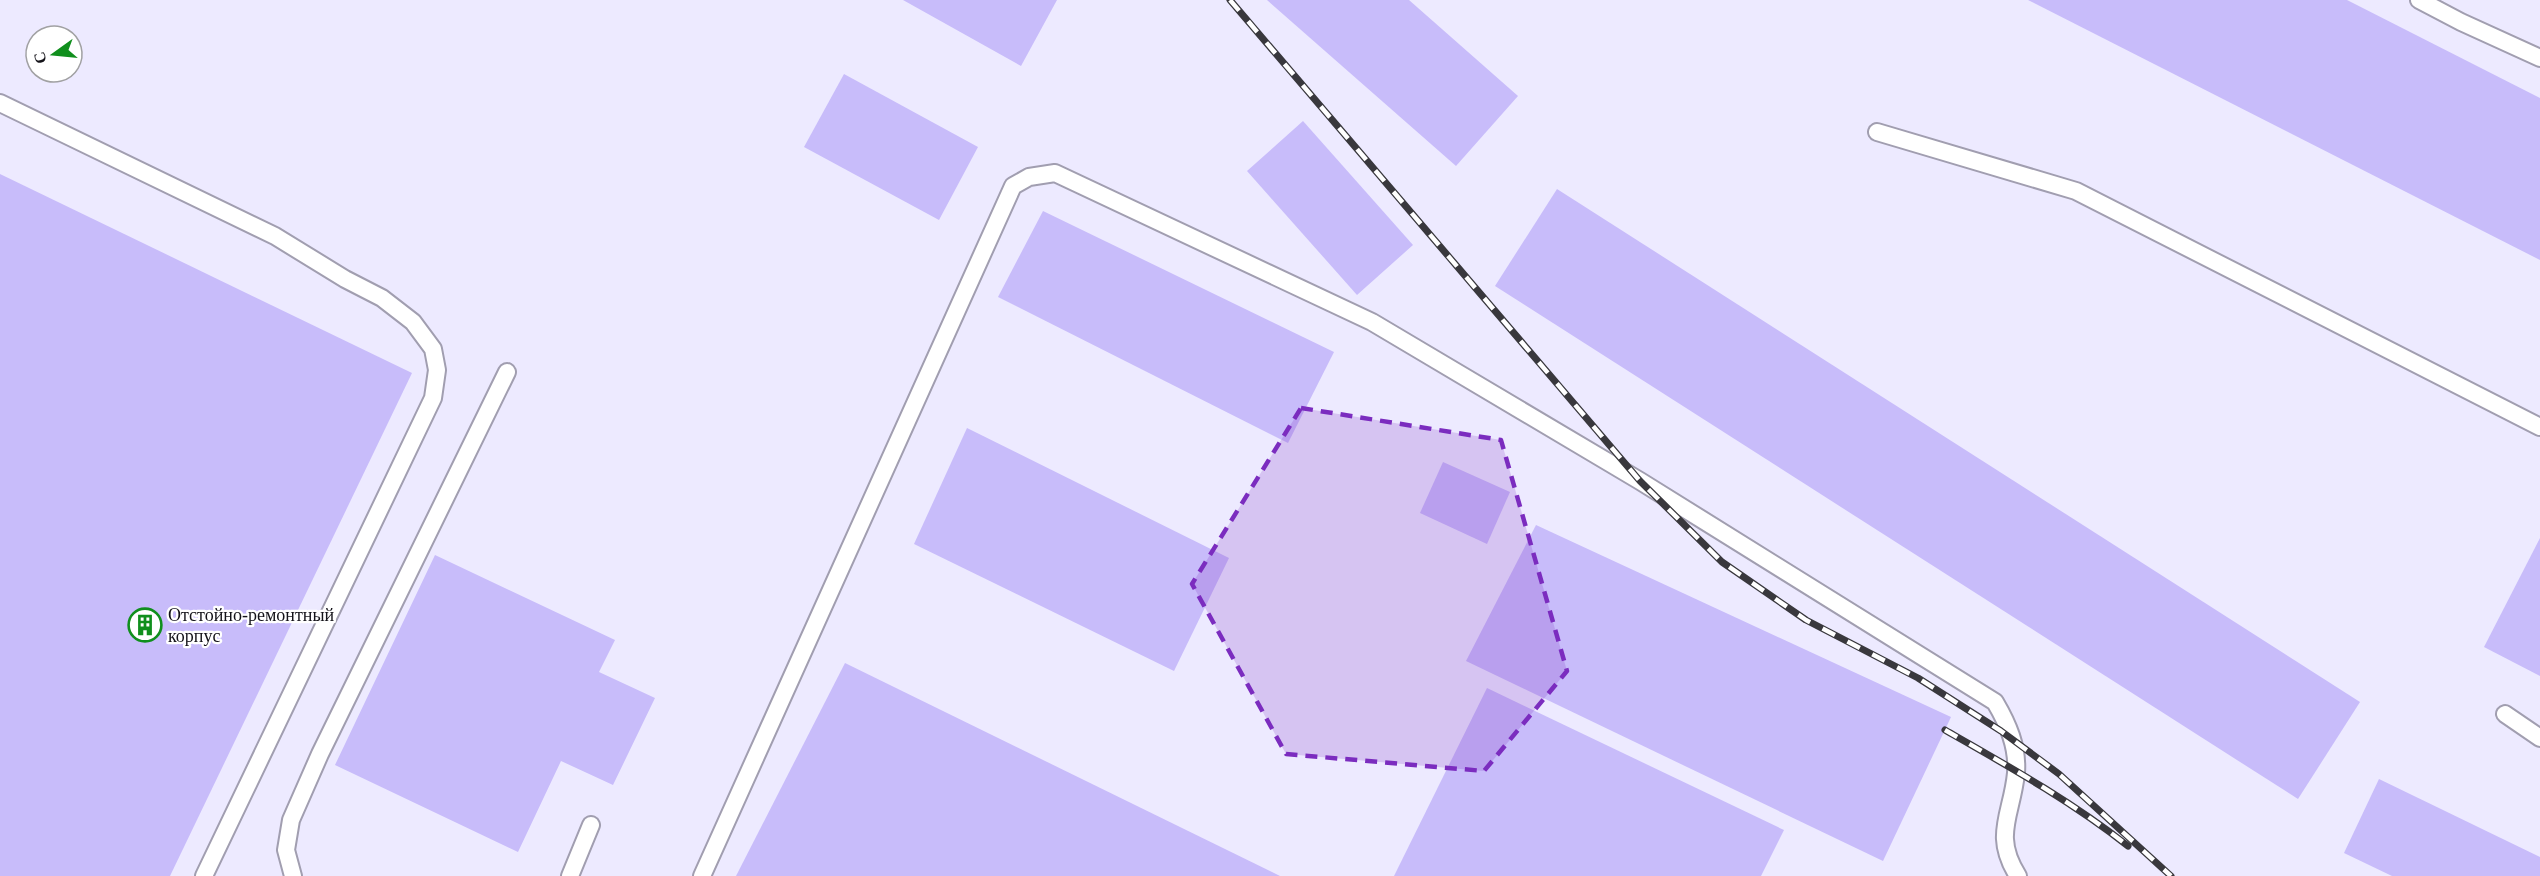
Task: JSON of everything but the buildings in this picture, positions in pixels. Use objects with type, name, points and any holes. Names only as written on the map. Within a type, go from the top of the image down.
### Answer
[{"type":"lane","points":[[2419,0],[2540,58]]},
{"type":"lane","points":[[0,103],[275,236],[345,279],[382,298],[413,322],[433,349],[436,370],[433,398],[204,876]]},
{"type":"lane","points":[[1877,132],[2076,191],[2540,428]]},
{"type":"lane","points":[[702,876],[1013,186],[1029,177],[1055,173],[1372,322],[1640,481],[1995,702],[2008,724],[2013,741],[2016,771],[2004,832],[2007,859],[2018,876]]},
{"type":"lane","points":[[293,876],[286,850],[291,820],[320,754],[507,372]]},
{"type":"lane","points":[[2505,714],[2540,738]]},
{"type":"lane","points":[[570,876],[591,825]]},
{"type":"highlighted area","points":[[1301,408],[1501,440],[1567,671],[1484,771],[1286,754],[1192,584]]},
{"type":"shaded area","points":[[0,0],[2540,0],[2540,876],[0,876]]},
{"type":"railway","points":[[1230,0],[1640,481],[1722,562],[1806,620],[1918,678],[2001,731],[2059,774],[2171,876]]},
{"type":"railway","points":[[1945,730],[2062,799],[2128,846]]},
{"type":"place","name":"Отстойно-ремонтный корпус","points":[[145,625]]}]
